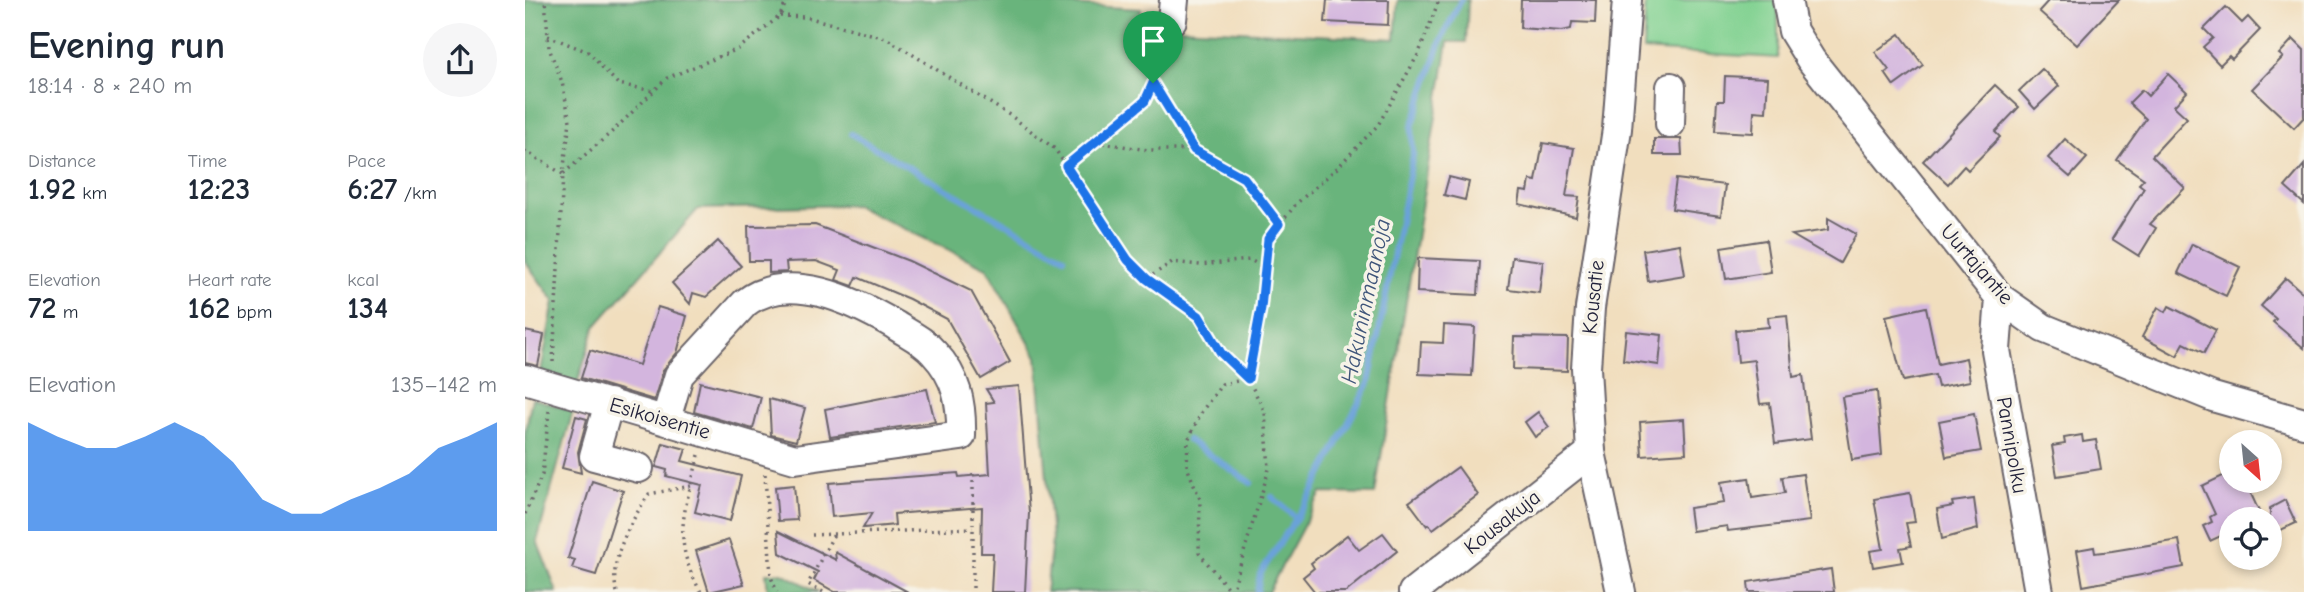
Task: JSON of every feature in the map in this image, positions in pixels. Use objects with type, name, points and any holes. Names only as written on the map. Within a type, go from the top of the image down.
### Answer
[{"type":"street","name":"Kousatie","points":[[1621,592],[1591,452],[1586,368],[1590,308],[1617,129],[1627,0]]},
{"type":"street","name":"Uurtajantie","points":[[1787,0],[1793,31],[1811,60],[2000,298],[2043,328],[2213,397],[2304,423]]},
{"type":"street","points":[[1670,124],[1671,87]]},
{"type":"street","name":"Esikoisentie","points":[[538,383],[795,459],[961,436],[958,393],[935,354],[912,336],[867,309],[829,295],[781,289],[754,296],[745,303],[679,375],[666,419]]},
{"type":"street","name":"Pannipolku","points":[[2000,298],[1996,350],[2039,592]]},
{"type":"street","points":[[609,403],[594,456],[639,468]]},
{"type":"street","name":"Kousakuja","points":[[1413,592],[1591,452]]},
{"type":"path","points":[[525,514],[542,475],[538,383],[570,121],[548,36],[545,0]]},
{"type":"path","points":[[563,174],[667,78],[738,49],[780,16],[787,0]]},
{"type":"path","points":[[1248,379],[1268,239],[1297,203],[1336,169],[1378,125],[1419,53],[1439,0]]},
{"type":"path","points":[[1066,166],[1145,101],[1153,83],[1173,10]]},
{"type":"path","points":[[780,16],[806,17],[886,38],[1011,116],[1055,149],[1128,260],[1147,279],[1199,316],[1221,353],[1248,379],[1265,412],[1269,468],[1231,592]]},
{"type":"path","points":[[548,36],[587,52],[618,84],[654,91]]},
{"type":"path","points":[[1153,83],[1194,150]]},
{"type":"path","points":[[1094,142],[1148,150],[1194,150],[1244,178],[1279,224]]},
{"type":"path","points":[[525,152],[563,174]]},
{"type":"path","points":[[1147,279],[1172,262],[1200,265],[1249,260],[1265,268]]},
{"type":"path","points":[[1231,592],[1199,553],[1200,499],[1187,467],[1188,440],[1202,411],[1223,384],[1248,379]]},
{"type":"path","points":[[762,448],[768,500],[771,577],[778,592]]},
{"type":"path","points":[[699,453],[682,518],[685,565],[701,592]]},
{"type":"path","points":[[973,474],[973,592]]},
{"type":"path","points":[[617,592],[613,578],[616,566],[632,521],[649,494],[691,486]]},
{"type":"path","points":[[812,536],[973,528]]},
{"type":"path","points":[[823,592],[808,584],[834,534]]},
{"type":"green space","points":[[525,0],[990,0],[1141,9],[1141,26],[1395,39],[1398,0],[1468,0],[1466,42],[1448,42],[1375,494],[1321,493],[1268,592],[1046,592],[1052,540],[1037,357],[987,268],[854,205],[698,209],[595,327],[577,384],[541,371],[554,301],[525,261]]},
{"type":"green space","points":[[1646,0],[1778,0],[1778,58],[1643,50]]},
{"type":"green space","points":[[532,398],[573,411],[537,541],[557,592],[525,592],[525,434]]},
{"type":"green space","points":[[766,573],[782,573],[819,592],[768,592]]},
{"type":"building","points":[[1327,0],[1389,0],[1388,25],[1325,22]]},
{"type":"building","points":[[1521,0],[1596,0],[1595,23],[1572,22],[1571,29],[1562,31],[1520,28]]},
{"type":"building","points":[[2049,0],[2119,0],[2077,45],[2039,11]]},
{"type":"building","points":[[2226,7],[2242,23],[2248,17],[2260,30],[2232,59],[2229,56],[2220,65],[2203,47],[2213,38],[2204,29]]},
{"type":"building","points":[[1900,34],[1923,65],[1894,86],[1885,73],[1889,70],[1875,52]]},
{"type":"building","points":[[2293,39],[2304,50],[2304,117],[2294,128],[2252,89],[2283,57],[2279,54]]},
{"type":"building","points":[[2042,69],[2059,86],[2035,109],[2019,91]]},
{"type":"building","points":[[2168,74],[2187,92],[2174,106],[2187,118],[2152,156],[2185,188],[2150,224],[2156,228],[2139,256],[2112,239],[2144,188],[2139,184],[2144,179],[2117,160],[2146,119],[2129,103],[2142,90],[2148,96]]},
{"type":"building","points":[[1725,76],[1768,78],[1766,112],[1754,111],[1753,133],[1715,131],[1717,101],[1724,101]]},
{"type":"building","points":[[1995,85],[2019,107],[1995,132],[2000,137],[1968,170],[1964,166],[1948,184],[1923,161]]},
{"type":"building","points":[[1654,139],[1681,139],[1682,155],[1654,155]]},
{"type":"building","points":[[2065,139],[2087,158],[2070,177],[2048,158]]},
{"type":"building","points":[[1543,143],[1574,148],[1566,196],[1579,197],[1576,217],[1519,204],[1521,191],[1528,192],[1530,180],[1536,181]]},
{"type":"building","points":[[2304,165],[2304,204],[2285,187]]},
{"type":"building","points":[[1449,177],[1469,182],[1465,200],[1444,195]]},
{"type":"building","points":[[1676,179],[1725,185],[1721,216],[1672,209]]},
{"type":"building","points":[[1828,218],[1856,234],[1840,263],[1792,235],[1828,230]]},
{"type":"building","points":[[815,225],[909,261],[971,291],[1010,362],[981,379],[947,319],[909,299],[857,277],[853,286],[836,280],[840,270],[816,261],[786,262],[787,272],[769,273],[769,261],[749,261],[748,226]]},
{"type":"building","points":[[1766,240],[1771,272],[1726,279],[1721,247]]},
{"type":"building","points":[[718,241],[741,266],[706,297],[693,293],[690,304],[672,283]]},
{"type":"building","points":[[1680,244],[1685,275],[1648,281],[1643,250]]},
{"type":"building","points":[[2192,244],[2240,267],[2226,296],[2178,273]]},
{"type":"building","points":[[1512,257],[1543,261],[1539,293],[1508,289]]},
{"type":"building","points":[[1418,258],[1480,261],[1478,295],[1417,292]]},
{"type":"building","points":[[2286,278],[2304,294],[2304,348],[2273,322],[2276,319],[2261,306]]},
{"type":"building","points":[[2169,306],[2216,330],[2204,353],[2184,343],[2177,356],[2142,337],[2158,307],[2166,312]]},
{"type":"building","points":[[658,307],[687,316],[677,353],[663,370],[654,400],[581,378],[590,350],[639,365]]},
{"type":"building","points":[[1926,307],[1938,364],[1966,358],[1970,381],[1938,387],[1935,375],[1903,381],[1886,316]]},
{"type":"building","points":[[1787,315],[1793,377],[1803,375],[1811,439],[1775,444],[1770,403],[1760,404],[1754,360],[1738,362],[1735,330],[1769,327],[1768,317]]},
{"type":"building","points":[[1444,325],[1475,327],[1472,376],[1419,374],[1421,342],[1443,343]]},
{"type":"building","points":[[525,331],[544,335],[538,366],[525,363]]},
{"type":"building","points":[[1626,331],[1662,335],[1659,365],[1623,360]]},
{"type":"building","points":[[1514,337],[1568,338],[1567,371],[1513,369]]},
{"type":"building","points":[[700,382],[761,397],[753,429],[694,412]]},
{"type":"building","points":[[1019,386],[1029,513],[1025,592],[991,592],[993,553],[981,553],[982,507],[894,514],[895,525],[863,528],[872,513],[832,517],[829,483],[958,473],[959,477],[990,474],[986,403],[994,402],[986,389]]},
{"type":"building","points":[[927,389],[935,422],[830,437],[825,409]]},
{"type":"building","points":[[1877,391],[1882,455],[1852,460],[1842,397]]},
{"type":"building","points":[[769,399],[805,408],[796,441],[771,435]]},
{"type":"building","points":[[1538,412],[1549,427],[1535,437],[1525,422]]},
{"type":"building","points":[[1974,414],[1981,451],[1946,457],[1939,421]]},
{"type":"building","points":[[576,416],[587,419],[578,452],[581,473],[562,468]]},
{"type":"building","points":[[1684,419],[1686,453],[1642,456],[1640,422]]},
{"type":"building","points":[[2082,435],[2083,442],[2096,440],[2101,469],[2057,476],[2052,446],[2065,444],[2064,438]]},
{"type":"building","points":[[663,443],[686,449],[682,461],[741,476],[730,521],[695,512],[702,485],[666,476],[667,470],[656,467]]},
{"type":"building","points":[[1458,467],[1478,495],[1433,529],[1429,524],[1427,526],[1409,502]]},
{"type":"building","points":[[1803,474],[1810,521],[1728,531],[1727,526],[1692,531],[1689,508],[1724,503],[1721,482],[1749,478],[1752,498],[1785,493],[1782,477]]},
{"type":"building","points":[[2219,478],[2219,494],[2251,494],[2257,507],[2219,507],[2219,537],[2210,541],[2203,526],[2212,522],[2210,517],[2215,514],[2202,486]]},
{"type":"building","points":[[592,481],[623,491],[596,575],[572,568],[575,560],[568,558]]},
{"type":"building","points":[[794,485],[797,520],[778,521],[775,487]]},
{"type":"building","points":[[1910,493],[1915,522],[1906,523],[1911,546],[1900,548],[1903,562],[1873,567],[1870,551],[1883,549],[1874,499]]},
{"type":"building","points":[[1974,499],[1978,529],[1942,539],[1937,509],[1953,506],[1952,502]]},
{"type":"building","points":[[2285,500],[2296,523],[2282,529],[2282,507],[2272,507]]},
{"type":"building","points":[[778,531],[836,560],[835,552],[908,592],[835,592],[814,580],[818,572],[780,553]]},
{"type":"building","points":[[1383,533],[1397,551],[1346,592],[1315,592],[1303,577],[1314,568],[1311,563],[1347,535],[1359,550]]},
{"type":"building","points":[[729,540],[744,584],[709,592],[696,551]]},
{"type":"building","points":[[2179,540],[2184,567],[2083,586],[2077,550],[2094,547],[2095,553]]},
{"type":"building","points":[[1831,569],[1834,592],[1749,592],[1748,582]]},
{"type":"waterway","name":"Hakuninmaanoja","points":[[1257,592],[1260,574],[1311,495],[1369,383],[1413,155],[1412,127],[1442,38],[1461,0]]},
{"type":"waterway","points":[[851,134],[1064,257]]},
{"type":"waterway","points":[[1188,440],[1251,483]]},
{"type":"waterway","points":[[1272,497],[1295,517]]},
{"type":"route","points":[[1153,83],[1171,107],[1194,150],[1244,178],[1279,224],[1268,239],[1261,308],[1248,379],[1221,353],[1199,316],[1147,279],[1128,260],[1066,166],[1145,101],[1153,83]]}]
